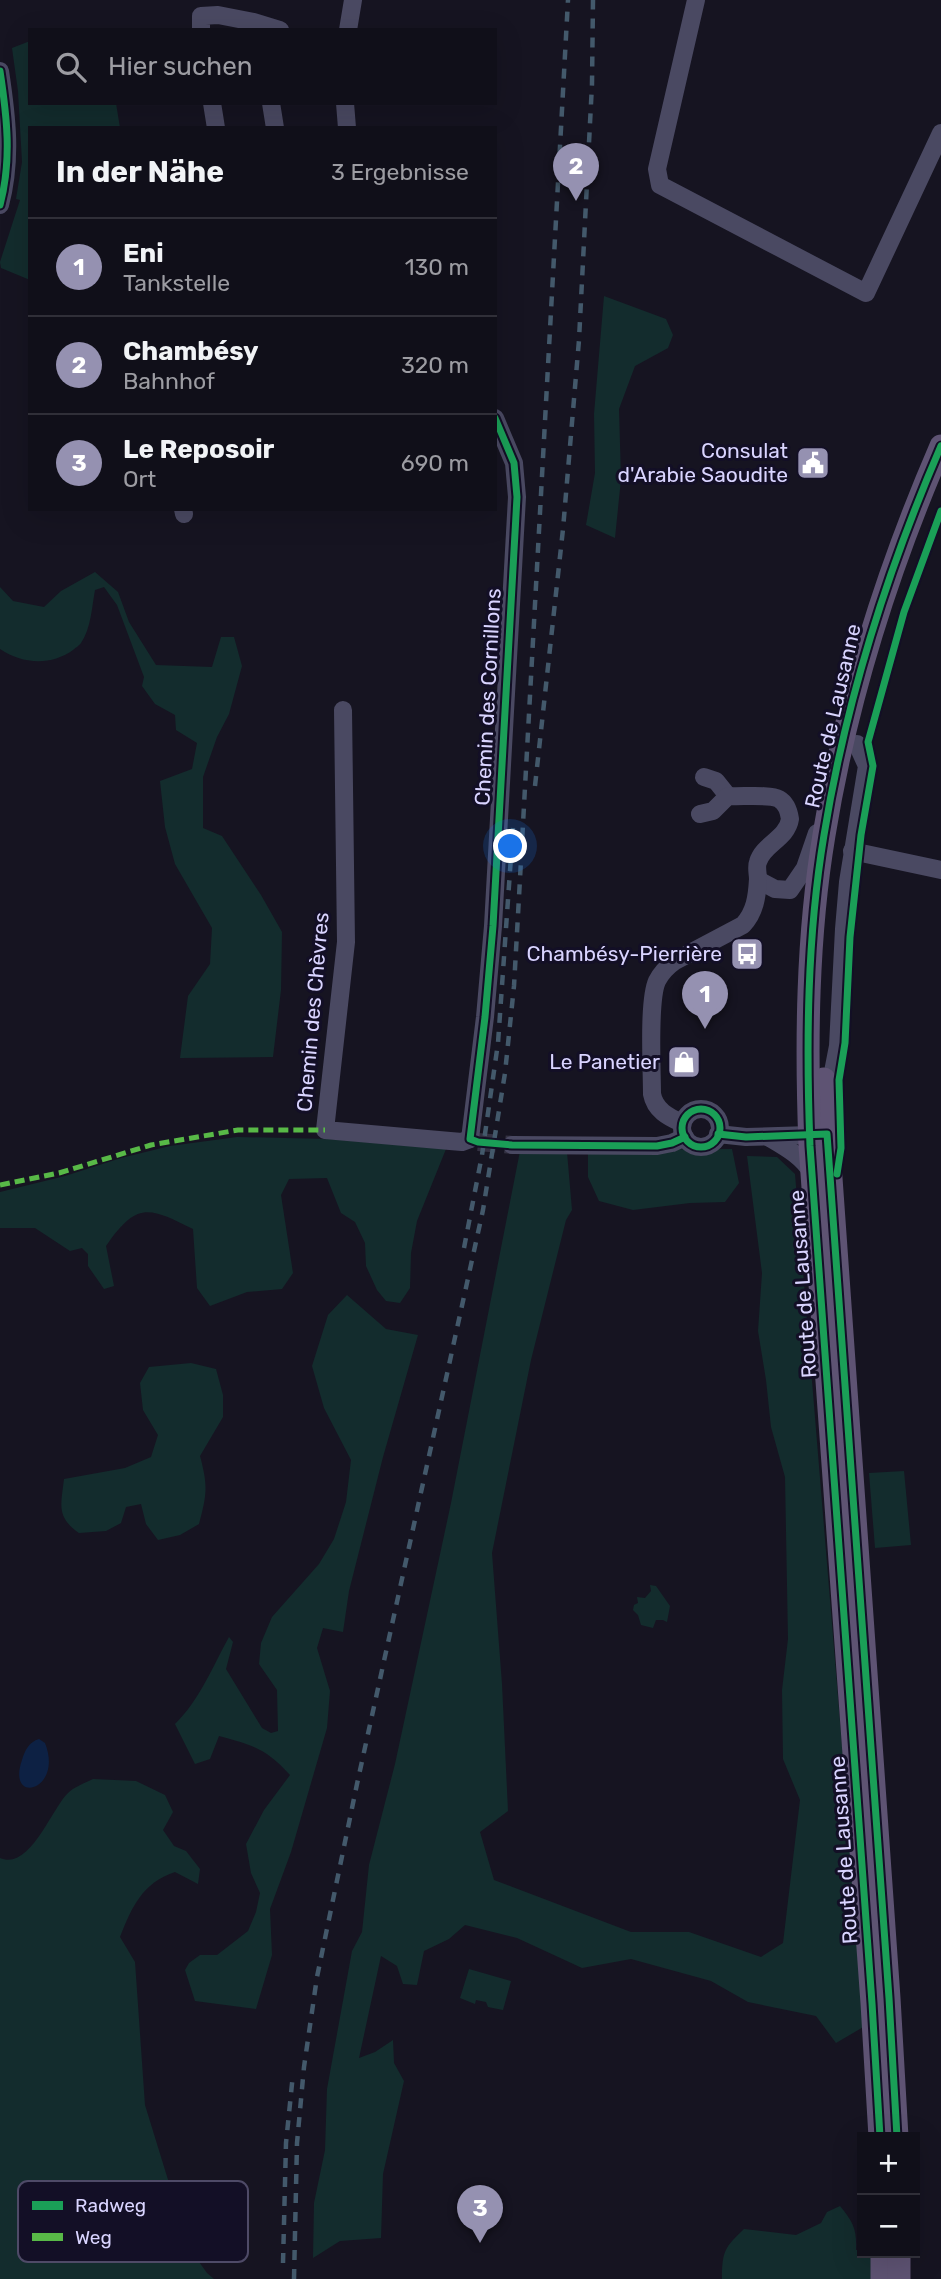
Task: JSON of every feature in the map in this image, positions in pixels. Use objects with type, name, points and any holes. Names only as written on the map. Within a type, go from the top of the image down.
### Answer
[{"type":"main road","name":"Route de Lausanne","points":[[897,2132],[889,1998],[808,1041],[810,974],[818,878],[831,794],[849,712],[877,610],[910,519],[941,446]]},
{"type":"main road","name":"Route de Lausanne","points":[[880,2132],[812,1172],[824,1088],[824,976],[837,846],[857,744],[894,609],[941,486]]},
{"type":"main road","points":[[882,2258],[882,2279]]},
{"type":"main road","points":[[899,2258],[899,2279]]},
{"type":"street","points":[[348,28],[353,0]]},
{"type":"street","points":[[696,0],[657,169],[660,185],[866,293],[941,134]]},
{"type":"street","points":[[201,28],[201,16],[219,15],[272,28]]},
{"type":"street","points":[[0,71],[9,153],[0,205]]},
{"type":"street","points":[[212,105],[216,126]]},
{"type":"street","points":[[271,105],[275,126]]},
{"type":"street","points":[[345,105],[347,126]]},
{"type":"street","name":"Chemin des Cornillons","points":[[474,1141],[493,926],[517,497],[514,463],[497,423]]},
{"type":"street","name":"Chemin des Chèvres","points":[[342,710],[346,942],[325,1130],[450,1142],[474,1141]]},
{"type":"street","name":"Route de Lausanne","points":[[824,1088],[832,1077],[838,1046],[844,929],[852,851],[867,766],[857,744]]},
{"type":"street","points":[[512,1145],[657,1146],[672,1143],[683,1130],[689,1113],[695,1110],[706,1110],[718,1119],[718,1134],[705,1146],[693,1145],[683,1130],[656,1107],[652,1094],[653,997],[657,981],[667,966],[743,925],[752,913],[758,880],[757,863],[763,853],[785,833],[789,824],[789,813],[779,799],[728,796],[716,781],[704,777]]},
{"type":"street","points":[[758,880],[775,889],[790,890],[805,868],[831,794]]},
{"type":"street","points":[[700,814],[713,811],[728,796]]},
{"type":"street","points":[[852,851],[941,870]]},
{"type":"street","points":[[718,1134],[768,1137],[818,1135]]},
{"type":"street","points":[[768,1137],[793,1152],[812,1172]]},
{"type":"green space","points":[[28,42],[28,105],[116,105],[120,126],[28,126],[28,279],[1,268],[0,262],[20,200],[16,199],[22,162],[18,91],[12,48]]},
{"type":"green space","points":[[604,296],[666,319],[673,335],[668,348],[635,366],[619,409],[621,479],[615,538],[586,525],[595,473],[594,414]]},
{"type":"green space","points":[[95,572],[118,592],[129,622],[156,665],[212,667],[221,637],[234,637],[242,666],[229,714],[217,737],[203,777],[203,828],[222,836],[282,932],[281,990],[273,1057],[180,1058],[188,996],[210,964],[212,928],[175,864],[165,827],[160,781],[192,769],[197,743],[176,730],[175,715],[155,704],[142,686],[144,677],[117,605],[104,587],[95,590],[91,617],[80,644],[55,659],[27,660],[0,649],[0,587],[13,601],[44,607],[61,591]]},
{"type":"green space","points":[[237,1137],[329,1139],[446,1149],[417,1221],[411,1253],[410,1288],[400,1303],[386,1301],[377,1290],[366,1266],[365,1243],[355,1222],[341,1213],[327,1178],[289,1179],[281,1195],[293,1273],[282,1289],[247,1292],[210,1306],[197,1288],[193,1229],[165,1216],[145,1212],[126,1221],[117,1231],[106,1246],[114,1286],[104,1289],[88,1266],[88,1254],[82,1248],[70,1251],[35,1228],[0,1228],[0,1192],[170,1146]]},
{"type":"green space","points":[[732,1149],[739,1183],[725,1202],[633,1210],[599,1201],[588,1177],[588,1150]]},
{"type":"green space","points":[[520,1151],[567,1152],[572,1210],[566,1220],[531,1360],[492,1553],[508,1811],[480,1832],[494,1880],[631,1932],[689,1932],[761,1957],[783,1943],[800,1800],[783,1759],[782,1690],[788,1639],[785,1477],[771,1427],[758,1331],[762,1273],[747,1156],[777,1157],[795,1174],[865,2026],[836,2043],[816,2016],[748,2002],[711,1981],[631,1959],[582,1968],[517,1938],[465,1925],[449,1939],[424,1951],[417,1985],[403,1984],[397,1966],[381,1956],[359,2058],[375,2052],[393,2040],[394,2063],[404,2081],[383,2174],[381,2238],[340,2241],[313,2258],[314,2203],[325,2150],[327,2089],[352,1951],[362,1932],[369,1865],[395,1764],[451,1503]]},
{"type":"green space","points":[[347,1295],[386,1329],[418,1335],[349,1591],[343,1632],[323,1628],[317,1648],[330,1691],[327,1728],[291,1852],[270,1909],[272,1955],[256,2009],[195,2001],[185,1970],[189,1963],[200,1955],[217,1955],[248,1931],[256,1912],[260,1893],[251,1873],[246,1844],[264,1810],[290,1775],[274,1759],[258,1749],[219,1736],[210,1759],[195,1764],[175,1724],[198,1694],[229,1637],[233,1642],[226,1669],[262,1728],[271,1733],[278,1731],[277,1690],[259,1664],[261,1643],[272,1617],[319,1564],[334,1539],[346,1502],[351,1460],[324,1408],[312,1366],[328,1315]]},
{"type":"green space","points":[[191,1363],[216,1369],[223,1395],[223,1417],[200,1456],[206,1490],[199,1524],[180,1535],[158,1540],[146,1524],[141,1504],[126,1507],[121,1523],[106,1531],[79,1533],[63,1516],[61,1503],[64,1479],[125,1468],[151,1457],[158,1435],[143,1410],[140,1383],[149,1367]]},
{"type":"green space","points":[[904,1471],[911,1545],[875,1548],[869,1473]]},
{"type":"green space","points":[[650,1585],[656,1586],[670,1606],[667,1622],[656,1620],[653,1628],[641,1625],[633,1610],[638,1603],[637,1597],[645,1598],[651,1591]]},
{"type":"green space","points":[[93,1779],[136,1781],[165,1795],[173,1812],[163,1830],[174,1846],[186,1851],[200,1869],[198,1884],[175,1872],[146,1889],[134,1906],[120,1937],[135,1962],[145,2105],[168,2181],[18,2181],[18,2262],[199,2262],[214,2279],[0,2279],[0,1858],[11,1860],[30,1847],[68,1793]]},
{"type":"green space","points":[[469,1969],[511,1981],[503,2010],[488,2007],[486,2002],[476,2000],[475,2004],[460,1998]]},
{"type":"green space","points":[[840,2206],[848,2217],[856,2237],[857,2258],[872,2258],[871,2279],[722,2279],[726,2250],[744,2229],[796,2235],[821,2223],[827,2212]]},
{"type":"water","points":[[39,1739],[45,1743],[49,1759],[47,1772],[42,1782],[35,1787],[27,1787],[22,1784],[19,1774],[22,1760],[28,1747]]},
{"type":"tunnel","points":[[478,1142],[512,1145]]},
{"type":"railway","points":[[294,2279],[297,2143],[304,2067],[317,1977],[483,1210],[505,1073],[514,986],[568,0]]},
{"type":"railway","points":[[535,786],[563,529],[579,340],[592,84],[593,0]]},
{"type":"railway","points":[[464,1248],[482,1155],[498,1043],[513,828]]},
{"type":"railway","points":[[283,2263],[286,2143],[293,2074]]},
{"type":"marked path","points":[[0,1185],[59,1173],[151,1145],[238,1130],[325,1130]]},
{"type":"cycle path","points":[[0,71],[7,138],[6,172],[0,205]]},
{"type":"cycle path","points":[[497,423],[514,463],[517,497],[493,926],[470,1139],[512,1145],[657,1146],[685,1137]]},
{"type":"cycle path","points":[[880,2132],[810,1146],[809,990],[818,873],[844,735],[886,588],[941,446]]},
{"type":"cycle path","points":[[837,1174],[841,1148],[839,1080],[845,1043],[850,937],[861,835],[873,766],[868,742],[904,612],[941,511]]},
{"type":"cycle path","points":[[701,1109],[714,1115],[720,1128],[714,1141],[701,1147],[688,1141],[682,1128],[688,1115],[701,1109]]},
{"type":"cycle path","points":[[718,1134],[746,1137],[827,1134],[897,2132]]},
{"type":"place","name":"Chambésy","points":[[576,201]]},
{"type":"place","name":"Consulat d'Arabie Saoudite","points":[[813,463]]},
{"type":"place","name":"Chambésy-Pierrière","points":[[747,954]]},
{"type":"place","name":"Eni","points":[[705,1029]]},
{"type":"place","name":"Le Panetier","points":[[684,1062]]},
{"type":"place","name":"Le Reposoir","points":[[480,2243]]}]
